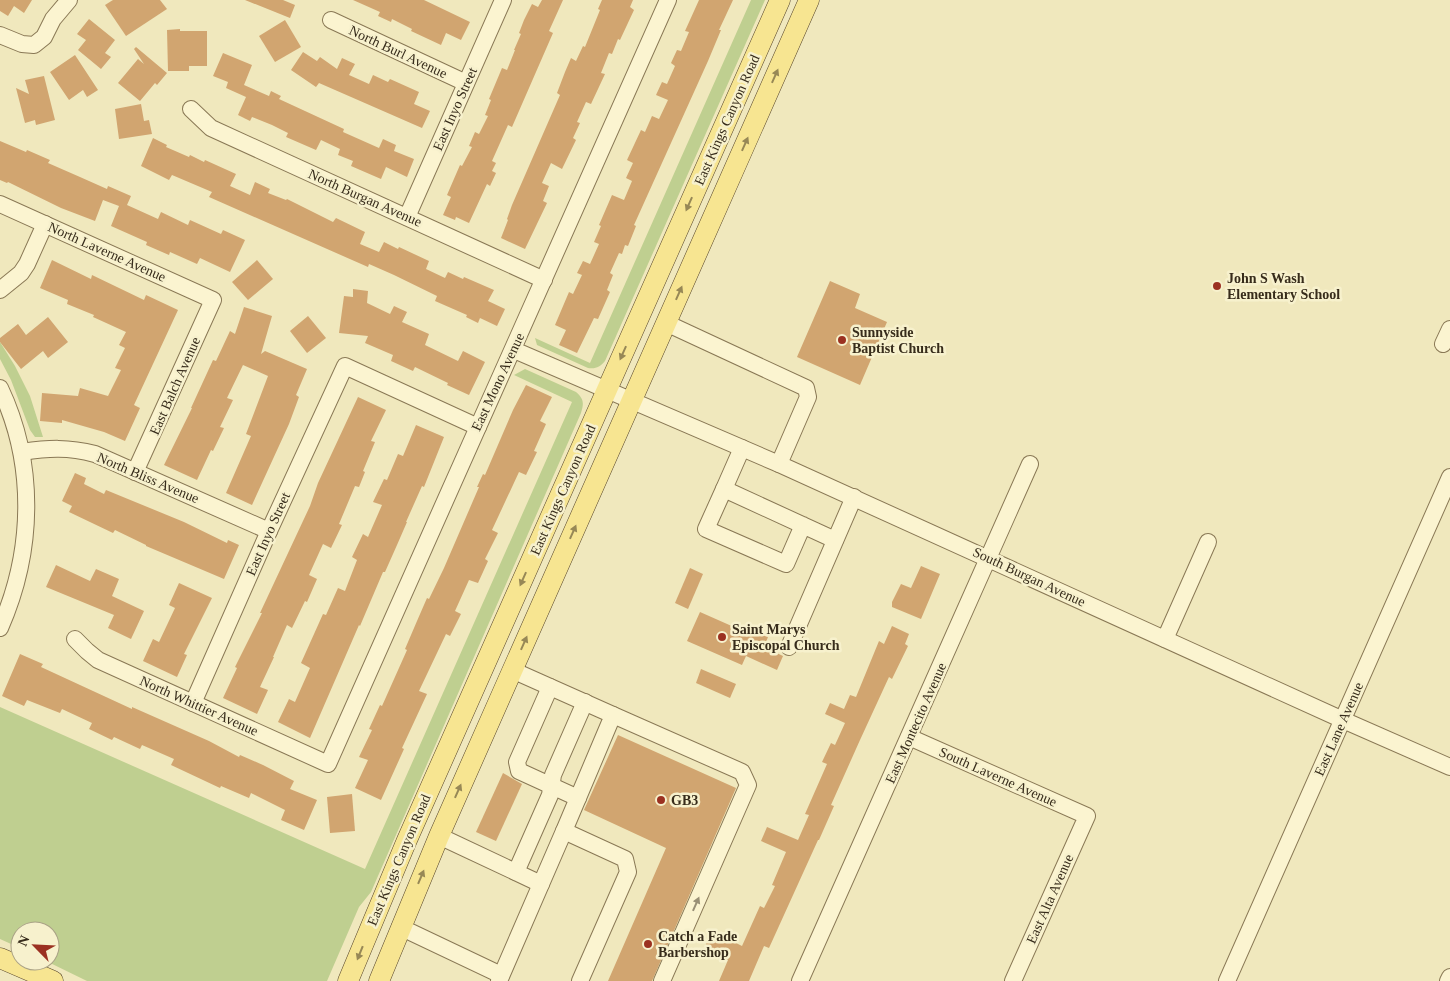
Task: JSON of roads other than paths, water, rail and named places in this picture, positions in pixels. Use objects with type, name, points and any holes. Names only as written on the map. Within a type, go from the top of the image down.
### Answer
[{"type":"main road","name":"East Kings Canyon Road","points":[[348,981],[407,840],[780,0]]},
{"type":"main road","name":"East Kings Canyon Road","points":[[379,981],[438,836],[809,0]]},
{"type":"main road","points":[[438,836],[431,826],[434,810],[490,684],[498,635]]},
{"type":"main road","points":[[0,958],[54,981]]},
{"type":"street","points":[[0,35],[22,44],[34,45],[44,36],[52,19],[69,0]]},
{"type":"street","name":"East Inyo Street","points":[[407,217],[503,0]]},
{"type":"street","name":"East Mono Avenue","points":[[328,764],[514,350],[668,0]]},
{"type":"street","name":"North Burl Avenue","points":[[331,20],[466,83]]},
{"type":"street","name":"North Burgan Avenue","points":[[191,109],[211,128],[544,280]]},
{"type":"street","name":"North Laverne Avenue","points":[[0,204],[213,300]]},
{"type":"street","points":[[0,290],[24,268],[45,224]]},
{"type":"street","name":"East Balch Avenue","points":[[136,472],[213,300]]},
{"type":"street","points":[[666,323],[806,388],[808,396],[779,464]]},
{"type":"street","points":[[514,350],[607,391]]},
{"type":"street","name":"East Inyo Street","points":[[192,703],[345,366],[478,427]]},
{"type":"street","points":[[0,388],[9,408],[22,452],[26,485],[27,521],[23,557],[16,589],[0,628]]},
{"type":"street","name":"South Burgan Avenue","points":[[607,391],[854,497],[1450,767]]},
{"type":"street","name":"North Bliss Avenue","points":[[22,452],[58,448],[95,454],[269,531]]},
{"type":"street","points":[[742,448],[706,529],[786,564],[803,525]]},
{"type":"street","name":"East Montecito Avenue","points":[[800,981],[1030,464]]},
{"type":"street","name":"East Lane Avenue","points":[[1227,981],[1450,477]]},
{"type":"street","points":[[724,489],[835,540]]},
{"type":"street","points":[[788,647],[854,497]]},
{"type":"street","points":[[1165,639],[1208,542]]},
{"type":"street","name":"North Whittier Avenue","points":[[75,639],[98,660],[328,764]]},
{"type":"street","points":[[512,670],[742,772],[748,785],[662,981]]},
{"type":"street","points":[[550,687],[517,762],[519,772],[578,798]]},
{"type":"street","points":[[516,872],[550,795],[553,775],[585,702]]},
{"type":"street","points":[[400,927],[500,978],[613,715]]},
{"type":"street","name":"South Laverne Avenue","points":[[909,737],[1087,816]]},
{"type":"street","name":"East Alta Avenue","points":[[1014,981],[1087,816]]},
{"type":"street","points":[[564,831],[625,859],[628,872],[580,981]]},
{"type":"street","points":[[438,836],[541,884]]},
{"type":"street","points":[[1448,981],[1450,977]]},
{"type":"place","name":"John S Wash Elementary School","points":[[1217,286]]},
{"type":"place","name":"Sunnyside Baptist Church","points":[[842,340]]},
{"type":"place","name":"Saint Marys Episcopal Church","points":[[722,637]]},
{"type":"place","name":"GB3","points":[[661,800]]},
{"type":"place","name":"Catch a Fade Barbershop","points":[[648,944]]}]
